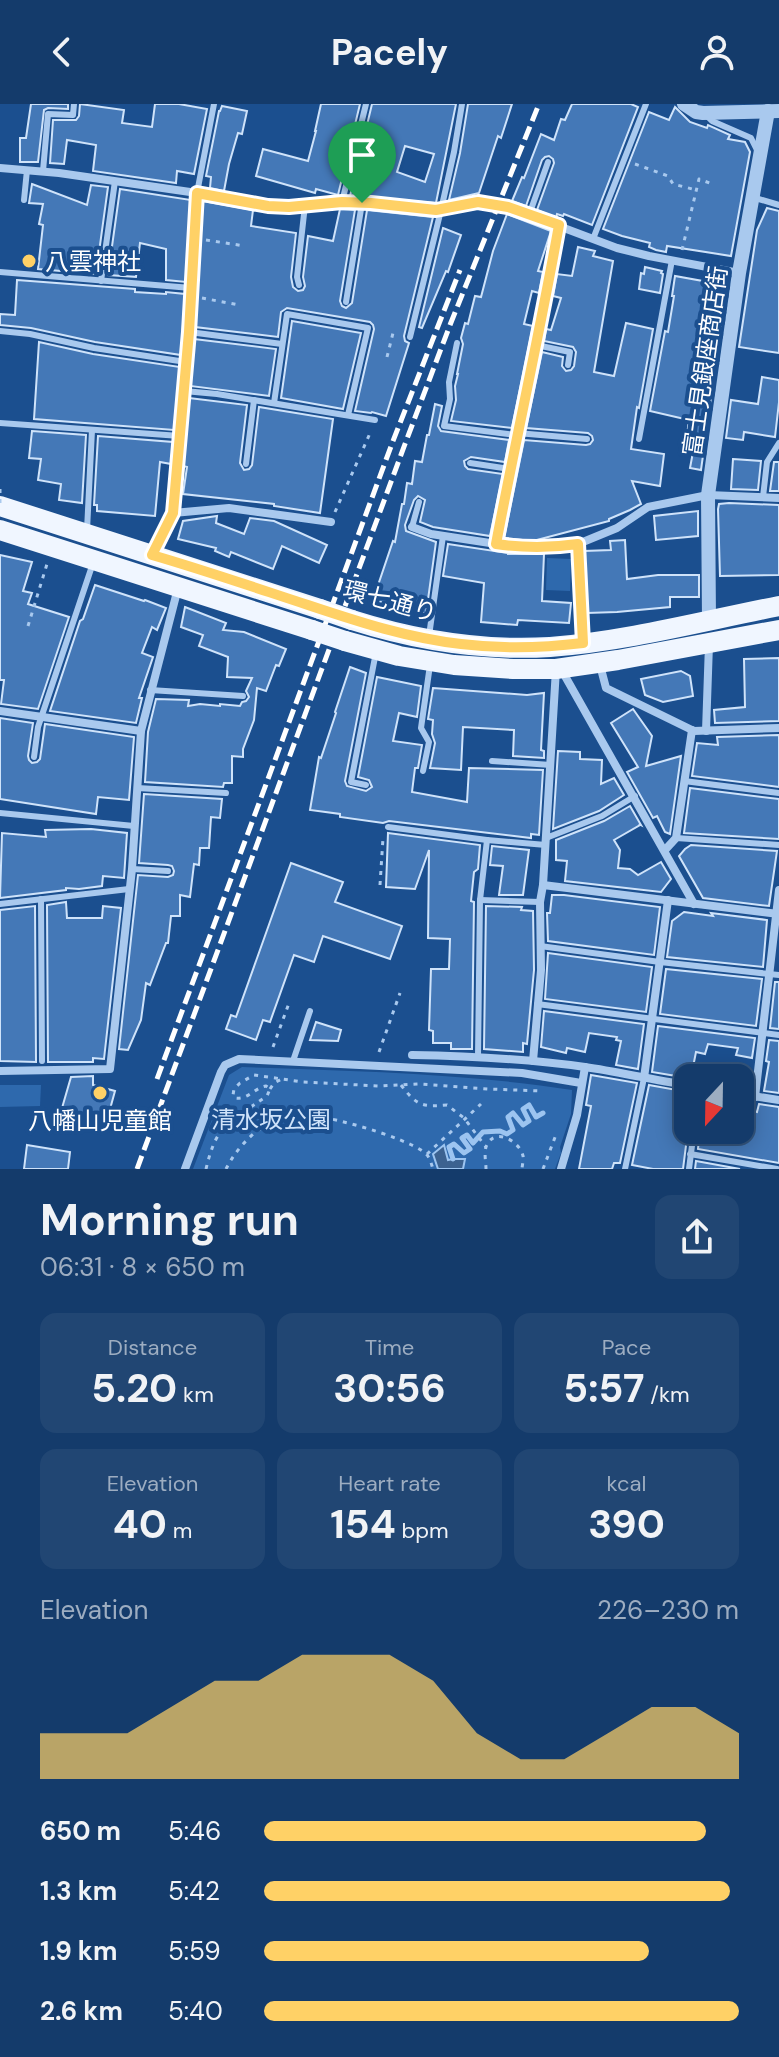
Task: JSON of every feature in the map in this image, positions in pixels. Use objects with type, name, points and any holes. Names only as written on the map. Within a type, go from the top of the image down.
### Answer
[{"type":"main road","name":"環七通り","points":[[0,506],[352,620],[461,644],[506,648],[551,647],[651,632],[779,606]]},
{"type":"main road","name":"環七通り","points":[[0,530],[345,641],[399,656],[454,665],[558,668],[779,630]]},
{"type":"street","points":[[684,104],[703,113],[773,111]]},
{"type":"street","name":"富士見銀座商店街","points":[[709,620],[708,495],[739,273],[760,155],[773,111]]},
{"type":"street","points":[[0,168],[115,181],[268,206],[342,202],[441,210],[478,202],[508,207],[617,248],[739,273]]},
{"type":"street","points":[[496,544],[559,225]]},
{"type":"street","points":[[412,527],[431,534],[496,544],[526,548],[558,547],[578,544],[617,528],[648,507],[708,495],[779,498]]},
{"type":"street","points":[[152,555],[173,513],[229,508],[331,522]]},
{"type":"street","points":[[0,1071],[110,1069],[132,869],[141,731],[178,587]]},
{"type":"street","points":[[706,731],[709,620]]},
{"type":"street","points":[[599,663],[606,688],[692,730],[779,728]]},
{"type":"street","points":[[533,1061],[541,970],[540,902],[558,668]]},
{"type":"street","points":[[558,668],[635,796],[694,904]]},
{"type":"street","points":[[0,711],[141,731]]},
{"type":"street","points":[[665,850],[676,838],[692,730]]},
{"type":"street","points":[[543,885],[778,914]]},
{"type":"street","points":[[779,890],[774,974],[762,1033],[755,1097],[779,1100]]},
{"type":"street","points":[[644,1078],[668,900]]},
{"type":"street","points":[[412,1055],[533,1061],[674,1083]]},
{"type":"street","points":[[185,1169],[225,1065],[239,1059],[522,1073],[581,1083]]},
{"type":"street","points":[[561,1169],[577,1115],[585,1067]]},
{"type":"lane","points":[[43,171],[48,114],[73,115],[74,104]]},
{"type":"lane","points":[[173,513],[189,332],[197,193],[214,104]]},
{"type":"lane","points":[[342,202],[366,104]]},
{"type":"lane","points":[[410,337],[454,152],[462,104]]},
{"type":"lane","points":[[593,239],[646,104]]},
{"type":"lane","points":[[703,113],[712,121],[751,138],[760,155]]},
{"type":"lane","points":[[529,215],[548,162]]},
{"type":"lane","points":[[24,200],[27,170]]},
{"type":"lane","points":[[101,281],[115,181]]},
{"type":"lane","points":[[752,197],[779,205]]},
{"type":"lane","points":[[346,302],[362,203]]},
{"type":"lane","points":[[299,285],[297,277],[305,205]]},
{"type":"lane","points":[[639,439],[676,261]]},
{"type":"lane","points":[[0,272],[191,292]]},
{"type":"lane","points":[[274,403],[287,314],[368,328],[348,415]]},
{"type":"lane","points":[[0,331],[186,362]]},
{"type":"lane","points":[[189,332],[282,344]]},
{"type":"lane","points":[[457,343],[444,426],[587,439]]},
{"type":"lane","points":[[536,345],[570,352],[568,365]]},
{"type":"lane","points":[[184,391],[375,420]]},
{"type":"lane","points":[[246,464],[254,400]]},
{"type":"lane","points":[[0,423],[180,436]]},
{"type":"lane","points":[[86,534],[92,430]]},
{"type":"lane","points":[[763,497],[767,462],[779,443]]},
{"type":"lane","points":[[470,463],[510,469]]},
{"type":"lane","points":[[412,527],[419,502]]},
{"type":"lane","points":[[428,639],[443,536]]},
{"type":"lane","points":[[578,544],[583,643]]},
{"type":"lane","points":[[34,757],[38,727],[94,560]]},
{"type":"lane","points":[[366,785],[351,782],[377,650]]},
{"type":"lane","points":[[423,771],[429,742],[421,728],[430,661]]},
{"type":"lane","points":[[150,690],[243,696]]},
{"type":"lane","points":[[492,761],[551,765]]},
{"type":"lane","points":[[684,781],[779,793]]},
{"type":"lane","points":[[137,788],[226,793]]},
{"type":"lane","points":[[388,827],[487,840],[546,841],[602,816],[635,796]]},
{"type":"lane","points":[[0,813],[134,826]]},
{"type":"lane","points":[[676,838],[779,845]]},
{"type":"lane","points":[[478,1057],[480,900],[487,840]]},
{"type":"lane","points":[[132,869],[168,871]]},
{"type":"lane","points":[[0,904],[129,889]]},
{"type":"lane","points":[[41,899],[42,1061]]},
{"type":"lane","points":[[480,900],[540,902]]},
{"type":"lane","points":[[540,946],[774,974]]},
{"type":"lane","points":[[537,1004],[779,1035]]},
{"type":"lane","points":[[293,1061],[310,1011]]},
{"type":"lane","points":[[625,1169],[644,1078]]},
{"type":"lane","points":[[689,1169],[692,1144]]},
{"type":"lane","points":[[690,1154],[777,1169]]},
{"type":"path","points":[[624,159],[668,176],[673,184],[696,190]]},
{"type":"path","points":[[676,261],[699,179],[712,184]]},
{"type":"path","points":[[194,238],[245,246]]},
{"type":"path","points":[[191,292],[239,305]]},
{"type":"path","points":[[387,357],[393,333],[410,337]]},
{"type":"path","points":[[331,522],[375,420]]},
{"type":"path","points":[[0,489],[0,506]]},
{"type":"path","points":[[28,626],[48,561]]},
{"type":"path","points":[[380,885],[383,837],[388,827]]},
{"type":"path","points":[[379,1052],[400,993]]},
{"type":"path","points":[[273,1047],[289,1003]]},
{"type":"path","points":[[270,1089],[260,1087],[240,1099],[233,1095],[234,1089],[254,1075],[379,1086],[419,1084],[545,1091]]},
{"type":"path","points":[[206,1169],[215,1139],[230,1121],[267,1096],[274,1083],[282,1079]]},
{"type":"path","points":[[401,1085],[411,1099],[427,1107],[447,1105],[464,1118],[486,1147]]},
{"type":"path","points":[[240,1099],[241,1112]]},
{"type":"path","points":[[427,1154],[481,1104]]},
{"type":"path","points":[[226,1169],[249,1137],[287,1116],[303,1114],[366,1128],[414,1146],[427,1154],[433,1169]]},
{"type":"path","points":[[543,1169],[559,1127]]},
{"type":"path","points":[[486,1169],[486,1147],[488,1141],[496,1137],[510,1139],[519,1146],[524,1157],[522,1169]]},
{"type":"green space","points":[[547,558],[571,559],[570,591],[546,590]]},
{"type":"green space","name":"清水坂公園","points":[[242,1067],[449,1076],[531,1084],[572,1090],[571,1114],[555,1169],[193,1169],[229,1075]]},
{"type":"green space","points":[[0,1085],[41,1085],[40,1106],[0,1107]]},
{"type":"shaded area","points":[[444,1145],[448,1160],[465,1159],[463,1169],[438,1169],[433,1154]]},
{"type":"building","points":[[31,104],[68,104],[68,109],[44,110],[38,162],[20,162],[20,138],[26,138]]},
{"type":"building","points":[[80,104],[124,110],[122,123],[152,127],[155,104],[207,109],[194,174],[177,171],[176,183],[93,171],[96,145],[67,140],[64,164],[50,163],[53,120],[76,120]]},
{"type":"building","points":[[321,104],[360,104],[338,195],[316,189],[315,193],[256,176],[263,149],[308,161]]},
{"type":"building","points":[[372,104],[456,104],[436,203],[350,196]],"holes":[[[405,146],[434,154],[425,182],[397,172]]]},
{"type":"building","points":[[468,104],[512,104],[479,193],[449,200],[460,153]]},
{"type":"building","points":[[572,104],[631,104],[638,107],[592,225],[564,214],[557,214],[556,218],[537,210],[554,163],[549,156],[542,160],[526,206],[512,201],[541,134],[554,140],[561,119],[565,120]]},
{"type":"building","points":[[222,106],[247,111],[242,134],[238,133],[229,164],[224,191],[210,188],[211,177],[206,176]]},
{"type":"building","points":[[675,107],[690,122],[707,128],[708,125],[730,135],[728,139],[745,142],[750,152],[731,256],[667,246],[666,252],[656,250],[649,247],[650,243],[603,229],[649,112],[669,120]]},
{"type":"building","points":[[32,184],[87,205],[91,185],[108,187],[96,274],[38,269],[43,225],[39,224],[43,204],[29,203]]},
{"type":"building","points":[[120,189],[191,200],[186,282],[166,280],[166,249],[140,243],[136,277],[108,275]]},
{"type":"building","points":[[203,201],[253,210],[251,226],[296,233],[291,277],[293,287],[298,291],[305,286],[303,277],[308,236],[333,241],[340,209],[355,210],[340,301],[346,308],[352,303],[367,210],[433,217],[404,336],[409,343],[386,416],[355,411],[374,329],[370,322],[287,308],[281,312],[278,337],[195,327]]},
{"type":"building","points":[[767,208],[779,211],[779,353],[739,347],[757,230]]},
{"type":"building","points":[[507,214],[551,231],[538,271],[543,272],[539,293],[532,291],[524,324],[533,326],[512,428],[451,421],[465,323],[468,324],[475,296],[481,297]]},
{"type":"building","points":[[443,228],[461,235],[422,328],[419,327]]},
{"type":"building","points":[[578,247],[595,251],[593,256],[613,261],[594,372],[614,376],[626,323],[653,329],[631,449],[664,454],[660,486],[632,481],[641,504],[609,521],[533,541],[504,538],[524,440],[586,445],[593,440],[588,433],[526,428],[542,352],[563,357],[562,366],[566,371],[574,366],[576,352],[573,347],[544,341],[546,329],[551,330],[561,298],[553,296],[557,274],[572,276]]},
{"type":"building","points":[[645,267],[662,271],[660,293],[639,289]]},
{"type":"building","points":[[704,274],[724,277],[727,281],[701,470],[690,468],[693,452],[685,451],[689,420],[650,411],[665,331],[668,332],[675,276],[703,281]]},
{"type":"building","points":[[17,280],[185,294],[181,355],[0,325],[0,314],[15,315]]},
{"type":"building","points":[[292,321],[361,333],[343,409],[281,398]]},
{"type":"building","points":[[194,339],[276,349],[269,396],[190,386]]},
{"type":"building","points":[[39,342],[180,367],[174,430],[34,419]]},
{"type":"building","points":[[762,377],[779,380],[775,437],[744,432],[743,440],[726,438],[731,400],[758,404]]},
{"type":"building","points":[[189,398],[247,405],[240,463],[244,470],[252,465],[259,407],[333,419],[320,513],[274,504],[183,494]]},
{"type":"building","points":[[435,404],[442,406],[438,426],[441,431],[509,440],[505,462],[471,457],[464,461],[468,469],[503,474],[490,536],[420,522],[425,500],[418,496],[414,500],[405,525],[406,531],[436,542],[426,614],[373,600],[395,542],[407,483],[412,484],[415,461],[422,462]]},
{"type":"building","points":[[32,431],[86,435],[82,503],[59,500],[61,484],[38,480],[41,459],[29,458]]},
{"type":"building","points":[[98,436],[173,442],[171,464],[160,462],[155,516],[97,511],[97,505],[94,505]]},
{"type":"building","points":[[733,459],[761,461],[758,490],[731,489]]},
{"type":"building","points":[[774,462],[779,462],[779,491],[770,491]]},
{"type":"building","points":[[719,504],[779,505],[779,575],[720,576],[718,509]]},
{"type":"building","points":[[698,511],[698,536],[656,540],[654,516]]},
{"type":"building","points":[[217,516],[216,523],[244,534],[250,518],[274,521],[327,545],[319,563],[282,546],[273,569],[231,552],[229,557],[215,551],[216,548],[178,539],[183,521]]},
{"type":"building","points":[[625,540],[627,579],[699,575],[699,597],[670,597],[670,607],[587,613],[584,551],[611,550],[610,541]]},
{"type":"building","points":[[448,544],[508,554],[544,554],[542,601],[571,603],[569,623],[518,620],[517,625],[481,622],[484,583],[443,576]]},
{"type":"building","points":[[0,555],[32,562],[23,591],[32,593],[28,604],[69,617],[38,709],[1,704],[4,680],[0,680]]},
{"type":"building","points":[[95,585],[166,608],[157,630],[152,627],[142,653],[153,657],[139,698],[142,698],[136,723],[50,711]]},
{"type":"building","points":[[185,607],[226,623],[223,630],[244,632],[286,649],[266,691],[257,688],[254,720],[243,757],[232,756],[232,783],[224,783],[223,787],[145,782],[148,732],[156,699],[189,700],[188,706],[240,706],[249,697],[246,691],[252,678],[227,677],[228,657],[199,646],[203,635],[181,627]]},
{"type":"building","points":[[779,658],[779,721],[715,723],[714,710],[745,707],[744,659]]},
{"type":"building","points":[[350,667],[366,673],[345,781],[347,786],[366,791],[372,787],[369,780],[358,777],[377,677],[421,686],[417,717],[399,713],[393,741],[422,745],[412,792],[467,802],[469,768],[543,770],[539,835],[531,834],[531,838],[389,821],[383,823],[310,810],[319,757]]},
{"type":"building","points":[[681,671],[690,676],[693,696],[663,702],[645,695],[641,679]]},
{"type":"building","points":[[433,688],[527,695],[544,693],[541,750],[544,751],[544,758],[513,756],[514,730],[463,727],[461,770],[430,768],[435,743],[433,720],[428,719]]},
{"type":"building","points":[[633,709],[652,736],[646,766],[681,756],[670,834],[665,832],[657,816],[653,818],[627,772],[638,767],[611,723]]},
{"type":"building","points":[[0,718],[33,723],[28,756],[32,763],[40,759],[45,724],[134,737],[129,800],[98,797],[96,814],[0,799]]},
{"type":"building","points":[[779,735],[779,787],[692,776],[697,743],[718,745],[717,737]]},
{"type":"building","points":[[558,751],[580,752],[580,759],[602,760],[601,784],[614,778],[624,795],[599,811],[553,829]]},
{"type":"building","points":[[690,788],[779,799],[779,839],[684,833]]},
{"type":"building","points":[[144,794],[222,799],[220,818],[211,817],[209,848],[200,848],[199,865],[194,864],[190,897],[180,895],[180,916],[171,916],[168,943],[150,985],[146,983],[141,1020],[128,1050],[119,1049],[138,875],[168,877],[174,871],[168,865],[139,863]]},
{"type":"building","points":[[630,806],[641,825],[614,840],[620,850],[618,868],[630,869],[638,875],[661,862],[671,879],[661,892],[565,881],[567,861],[556,860],[556,840],[604,821]]},
{"type":"building","points":[[91,829],[127,833],[124,878],[103,876],[102,886],[0,898],[2,833],[46,837],[45,830]]},
{"type":"building","points":[[388,833],[480,845],[471,901],[474,902],[472,1049],[451,1049],[451,1043],[433,1043],[433,1031],[429,1030],[431,969],[449,969],[450,939],[428,938],[429,850],[415,889],[386,887]]},
{"type":"building","points":[[691,845],[777,851],[769,906],[703,898],[679,856]]},
{"type":"building","points":[[492,846],[529,850],[523,895],[499,895],[503,866],[490,865]]},
{"type":"building","points":[[291,863],[343,882],[335,902],[402,926],[390,959],[323,936],[314,962],[294,955],[270,1022],[263,1020],[256,1040],[226,1029],[231,1015],[236,1017]]},
{"type":"building","points":[[552,895],[660,907],[654,955],[548,941],[547,913],[550,913]]},
{"type":"building","points":[[66,902],[67,918],[102,918],[103,906],[121,908],[104,1059],[93,1058],[93,1062],[48,1062],[47,905]]},
{"type":"building","points":[[35,906],[36,1062],[0,1061],[0,910]]},
{"type":"building","points":[[486,906],[522,907],[521,910],[533,911],[534,970],[527,1044],[523,1043],[523,1052],[484,1049]]},
{"type":"building","points":[[684,912],[767,920],[763,967],[667,957],[672,921]]},
{"type":"building","points":[[548,953],[652,967],[646,1012],[545,999]]},
{"type":"building","points":[[666,969],[762,979],[756,1026],[660,1014]]},
{"type":"building","points":[[775,982],[779,982],[779,1029],[770,1028]]},
{"type":"building","points":[[544,1011],[644,1024],[638,1069],[616,1065],[621,1041],[616,1040],[617,1037],[589,1033],[585,1052],[567,1048],[566,1053],[541,1047]]},
{"type":"building","points":[[316,1022],[341,1030],[338,1041],[310,1040]]},
{"type":"building","points":[[658,1026],[755,1038],[752,1058],[736,1055],[738,1048],[708,1044],[705,1054],[696,1052],[694,1064],[674,1064],[674,1076],[652,1072]]},
{"type":"building","points":[[769,1040],[779,1041],[779,1093],[764,1091]]},
{"type":"building","points":[[591,1075],[637,1083],[620,1163],[614,1163],[612,1169],[579,1169],[591,1106],[586,1105]]},
{"type":"building","points":[[93,1076],[93,1085],[115,1091],[107,1120],[62,1108],[71,1077]]},
{"type":"building","points":[[649,1085],[674,1089],[674,1144],[686,1144],[683,1169],[632,1165]]},
{"type":"building","points":[[759,1104],[779,1107],[779,1163],[698,1149],[699,1144],[754,1144],[754,1111],[757,1112]]},
{"type":"building","points":[[27,1145],[70,1152],[68,1169],[24,1169]]},
{"type":"building","points":[[696,1161],[740,1169],[695,1169]]},
{"type":"waterway","points":[[453,1159],[449,1147],[454,1144],[464,1153],[470,1149],[462,1138],[467,1135],[473,1143],[483,1132],[500,1131],[507,1134],[513,1130],[508,1117],[513,1113],[523,1125],[529,1121],[523,1109],[529,1105],[536,1117],[543,1113]]},
{"type":"railway","points":[[137,1169],[405,444],[539,104]]},
{"type":"railway","points":[[157,1079],[393,441],[460,270]]},
{"type":"place","name":"八雲神社","points":[[29,261]]},
{"type":"place","name":"八幡山児童館","points":[[100,1093]]},
{"type":"route","points":[[197,193],[268,206],[362,203],[436,210],[478,202],[508,207],[559,225],[496,544],[526,548],[578,544],[583,643],[506,648],[420,638],[379,628],[152,555],[173,513],[189,332],[197,193]]}]
